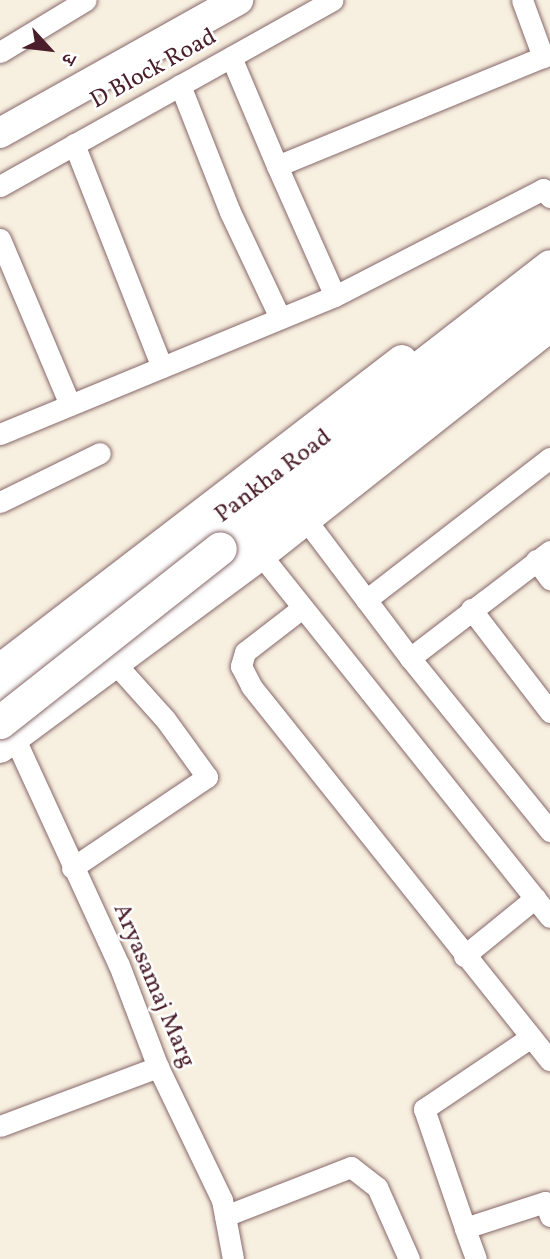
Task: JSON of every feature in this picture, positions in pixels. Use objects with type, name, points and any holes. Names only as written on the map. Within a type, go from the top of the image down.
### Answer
[{"type":"main road","name":"Pankha Road","points":[[5,734],[217,535],[550,266]]},
{"type":"main road","name":"Pankha Road","points":[[0,693],[217,535],[550,303]]},
{"type":"street","points":[[0,52],[86,0]]},
{"type":"street","points":[[0,133],[238,0]]},
{"type":"street","name":"D Block Road","points":[[0,186],[333,0]]},
{"type":"street","points":[[277,166],[547,56],[522,0]]},
{"type":"street","points":[[232,57],[335,296]]},
{"type":"street","points":[[180,85],[230,212],[280,318]]},
{"type":"street","points":[[74,145],[162,367]]},
{"type":"street","points":[[0,434],[335,296],[543,189],[550,197]]},
{"type":"street","points":[[0,239],[70,405]]},
{"type":"street","points":[[0,668],[525,265],[550,255]]},
{"type":"street","points":[[5,734],[261,555],[550,327]]},
{"type":"street","points":[[0,502],[100,453]]},
{"type":"street","points":[[366,600],[550,458]]},
{"type":"street","points":[[306,520],[410,659],[550,831]]},
{"type":"street","points":[[261,555],[550,917]]},
{"type":"street","points":[[410,659],[471,609],[543,556],[550,579]]},
{"type":"street","points":[[302,608],[245,652],[242,666],[246,676],[464,956],[550,1060]]},
{"type":"street","points":[[471,609],[550,712]]},
{"type":"street","points":[[72,868],[207,777],[165,719],[113,661]]},
{"type":"street","name":"Aryasamaj Marg","points":[[5,734],[119,965],[158,1067],[222,1200],[233,1259]]},
{"type":"street","points":[[464,956],[534,898]]},
{"type":"street","points":[[477,1259],[425,1109],[531,1037]]},
{"type":"street","points":[[0,1126],[158,1067]]},
{"type":"street","points":[[225,1216],[351,1167],[377,1187],[409,1259]]},
{"type":"street","points":[[465,1228],[545,1202],[550,1216]]}]
